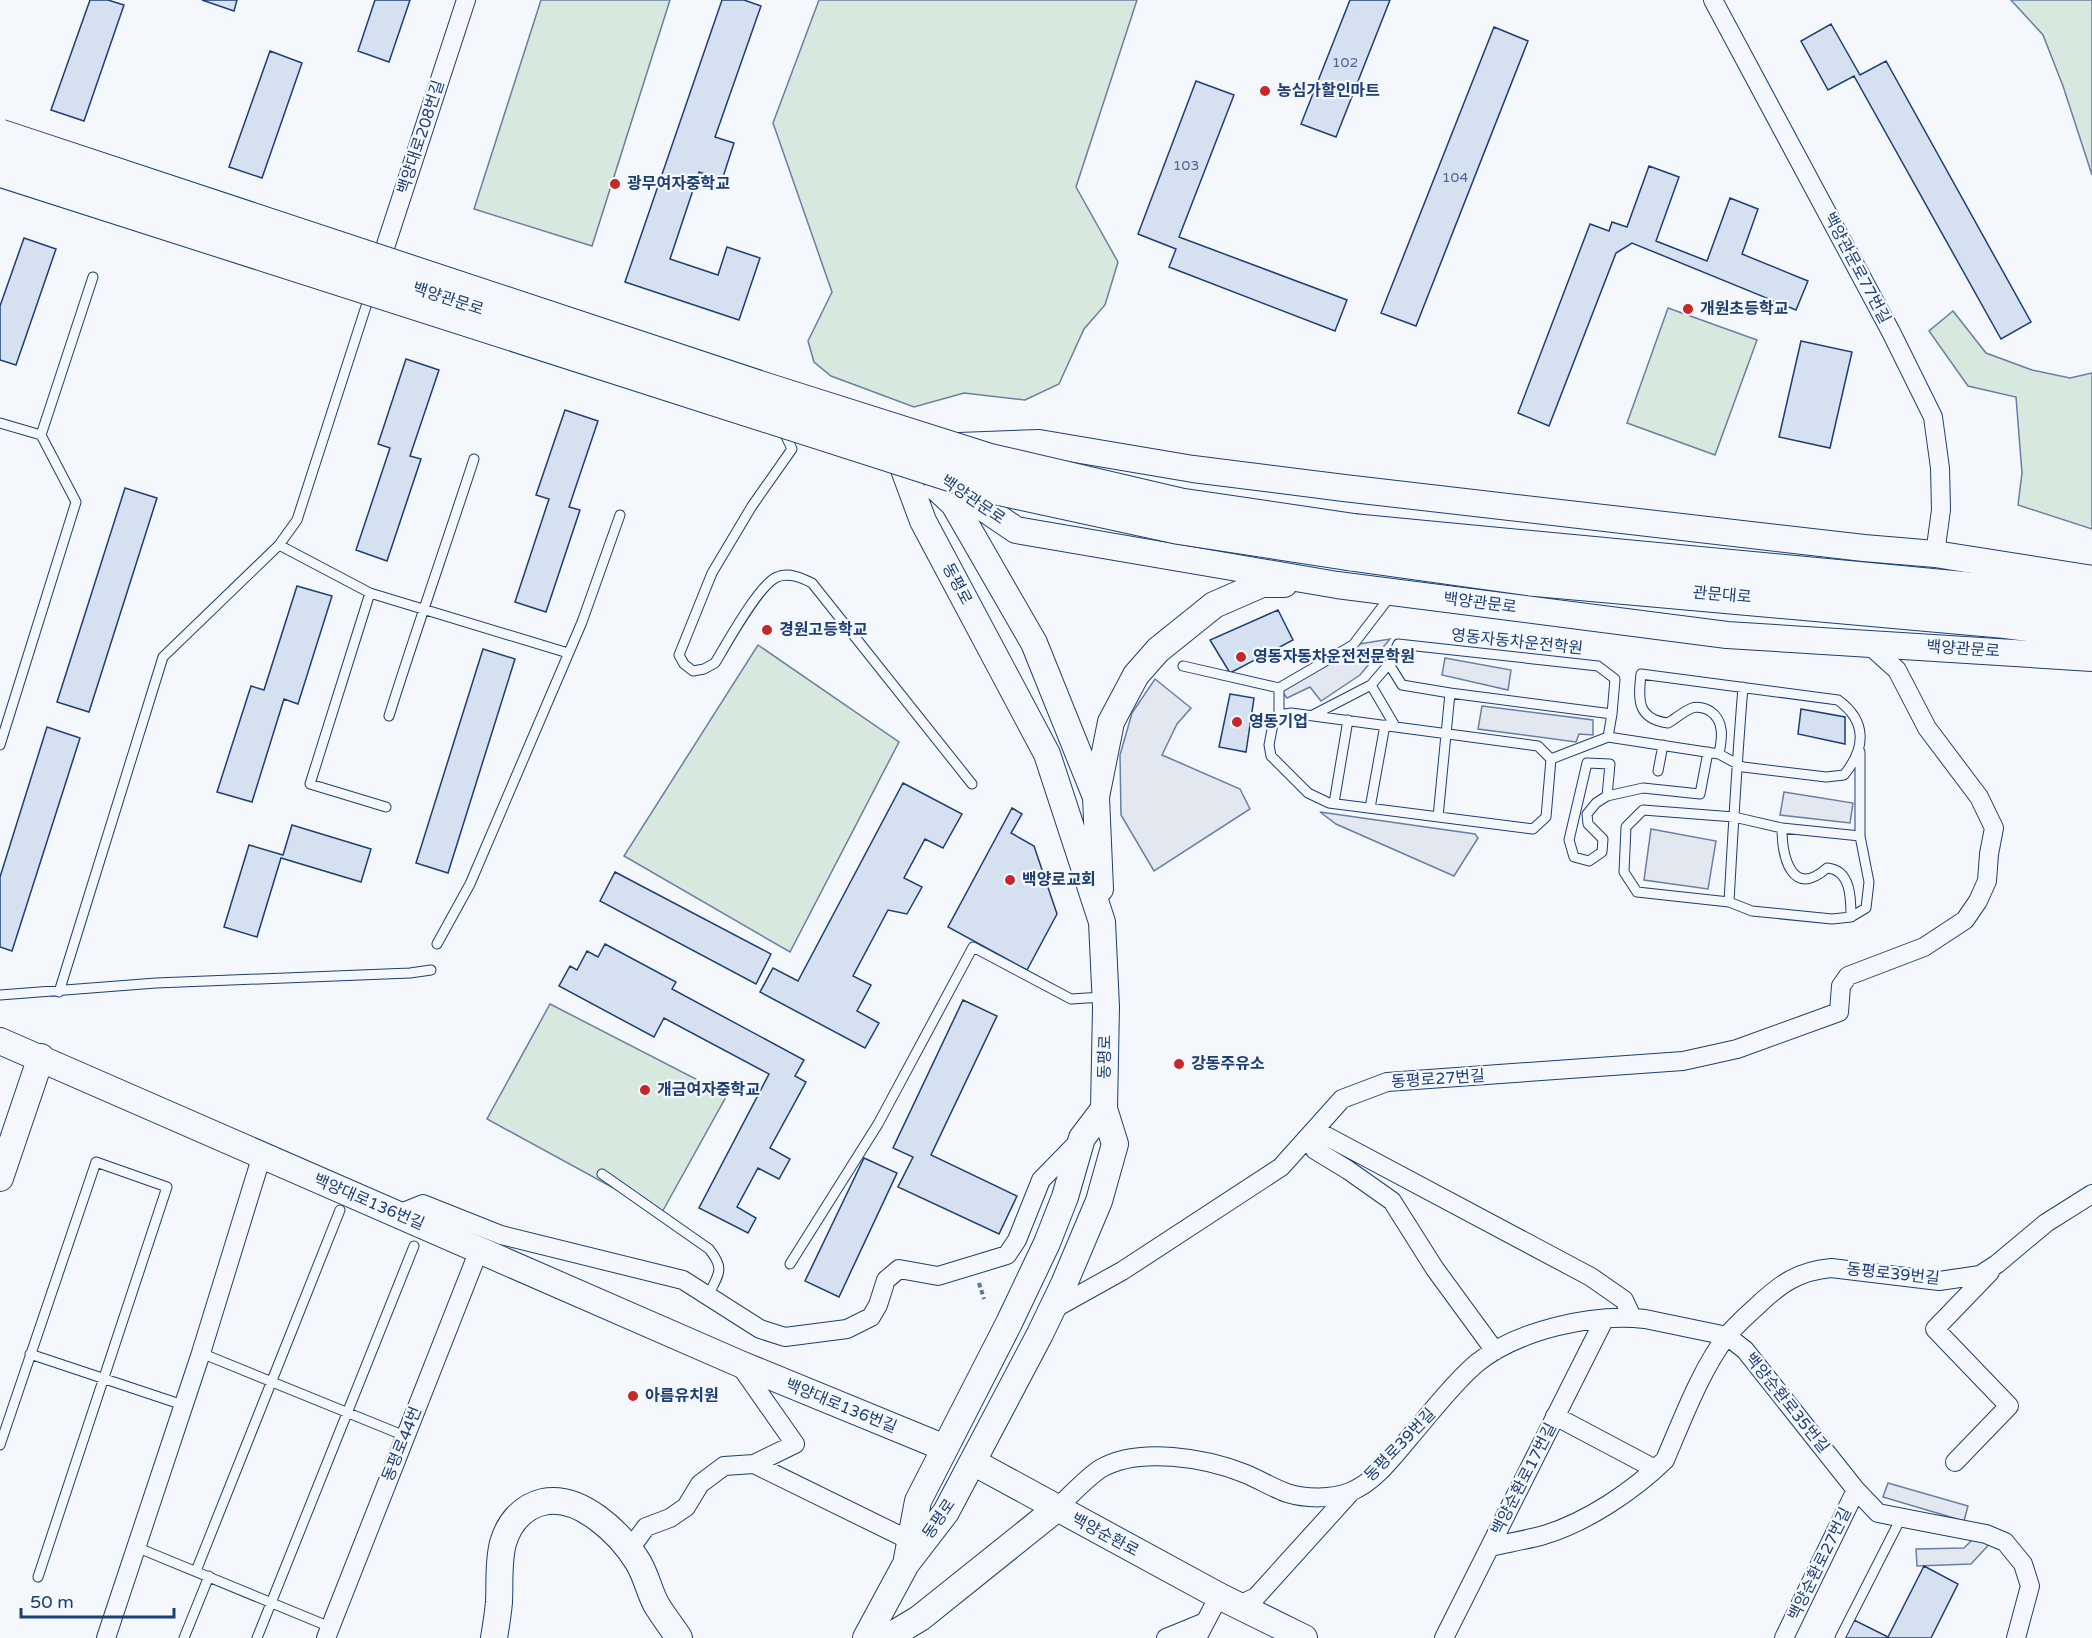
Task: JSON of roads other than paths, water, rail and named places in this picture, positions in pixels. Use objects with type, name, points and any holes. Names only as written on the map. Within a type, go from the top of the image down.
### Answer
[{"type":"highway","points":[[0,136],[756,386],[988,460],[1354,543]]},
{"type":"highway","points":[[0,170],[984,485],[1176,527],[1354,543]]},
{"type":"highway","name":"관문대로","points":[[1354,543],[1990,591],[2092,605]]},
{"type":"highway","name":"관문대로","points":[[1354,543],[1530,579],[1989,620],[2092,633]]},
{"type":"main road","name":"백양관문로","points":[[0,152],[896,448],[1016,530],[1337,585],[1727,635],[2092,658]]},
{"type":"main road","name":"백양관문로","points":[[896,448],[1039,443],[1194,469],[1333,487],[1864,548],[1935,554],[2092,579]]},
{"type":"main road","points":[[896,448],[954,504],[1034,643],[1096,797]]},
{"type":"main road","name":"동평로","points":[[896,448],[923,520],[1047,754],[1102,922],[1106,996],[1104,1109],[1115,1144],[1099,1202],[1052,1310],[946,1512],[908,1553]]},
{"type":"main road","points":[[1102,922],[1096,797],[1111,723],[1136,675],[1158,650],[1214,605],[1262,584],[1337,585]]},
{"type":"main road","name":"백양대로136번길","points":[[0,1041],[738,1363],[945,1448]]},
{"type":"main road","points":[[0,1178],[41,1058]]},
{"type":"main road","name":"동평로","points":[[867,1638],[908,1553],[918,1501],[1047,1243],[1065,1197],[1082,1137],[1104,1109]]},
{"type":"main road","name":"백양순환로","points":[[973,1462],[1056,1509],[1304,1638]]},
{"type":"main road","points":[[494,1638],[499,1604],[499,1569],[503,1542],[512,1522],[523,1512],[534,1504],[552,1500],[579,1506],[621,1538],[639,1564],[656,1604],[679,1638]]},
{"type":"main road","name":"동평로39번길","points":[[887,1638],[920,1618],[1056,1509]]},
{"type":"street","name":"백양대로208번길","points":[[376,275],[466,0]]},
{"type":"street","name":"백양관문로77번길","points":[[1713,0],[1891,332],[1933,417],[1940,468],[1941,510],[1935,554]]},
{"type":"street","name":"동평로27번길","points":[[1052,1310],[1122,1271],[1281,1167],[1342,1099],[1387,1082],[1683,1061],[1737,1049],[1839,1012],[1841,986],[1848,976],[1923,947],[1965,920],[1978,901],[1987,881],[1994,828],[1979,797],[1927,728],[1897,670],[1868,643]]},
{"type":"street","points":[[1495,1351],[1435,1269],[1392,1201],[1315,1150],[1315,1130],[1591,1276],[1623,1300],[1632,1317]]},
{"type":"street","points":[[398,1214],[423,1204],[501,1235],[683,1280],[760,1329],[784,1337],[847,1329],[872,1317],[886,1280],[899,1269],[938,1276],[1007,1255],[1017,1240],[1041,1180],[1082,1137]]},
{"type":"street","points":[[106,1638],[201,1353],[262,1155]]},
{"type":"street","name":"동평로39번길","points":[[1490,1547],[1545,1534],[1587,1516],[1629,1491],[1655,1469],[1665,1460],[1715,1353],[1727,1336],[1769,1294],[1787,1280],[1816,1269],[1832,1268],[1939,1281],[1980,1275],[1997,1264],[2046,1223],[2092,1194]]},
{"type":"street","name":"동평로44번","points":[[328,1632],[479,1250]]},
{"type":"street","points":[[1955,1462],[2009,1406],[1935,1329],[1997,1264]]},
{"type":"street","name":"동평로39번길","points":[[1056,1509],[1102,1468],[1137,1458],[1162,1456],[1214,1464],[1245,1474],[1289,1494],[1334,1497],[1352,1491],[1365,1484],[1384,1468],[1467,1373],[1495,1351],[1541,1331],[1579,1321],[1632,1317]]},
{"type":"street","name":"백양순환로35번길","points":[[1632,1317],[1727,1336],[1745,1350],[1856,1490],[1878,1513],[1986,1534],[2005,1542],[2023,1564],[2030,1586],[2016,1638]]},
{"type":"street","name":"백양순환로17번길","points":[[1444,1638],[1604,1320]]},
{"type":"street","name":"백양대로136번길","points":[[738,1363],[795,1444],[754,1464]]},
{"type":"street","points":[[1556,1416],[1655,1469]]},
{"type":"street","points":[[629,1550],[646,1527],[670,1518],[686,1507],[700,1484],[724,1466],[754,1464]]},
{"type":"street","name":"동평로","points":[[754,1464],[908,1553]]},
{"type":"street","name":"백양순환로27번길","points":[[1784,1638],[1856,1490]]},
{"type":"street","points":[[1166,1638],[1201,1630],[1229,1600],[1256,1597],[1352,1491]]},
{"type":"lane","points":[[59,992],[163,657],[290,533],[302,507],[376,275]]},
{"type":"lane","points":[[0,745],[76,502],[41,435],[93,277]]},
{"type":"lane","points":[[771,406],[792,449],[752,506],[712,573],[679,655],[684,664],[693,671],[704,669],[715,663],[763,588],[777,576],[796,576],[812,583],[972,784]]},
{"type":"lane","points":[[0,423],[41,435]]},
{"type":"lane","points":[[389,716],[474,459]]},
{"type":"lane","points":[[437,944],[470,884],[582,622],[620,515]]},
{"type":"lane","points":[[279,545],[370,593],[568,652]]},
{"type":"lane","points":[[1183,666],[1279,688],[1353,645],[1393,592]]},
{"type":"lane","points":[[370,593],[310,784],[386,807]]},
{"type":"lane","name":"영동자동차운전학원","points":[[1313,716],[1371,685],[1389,664],[1398,644],[1598,666],[1615,679],[1608,737]]},
{"type":"lane","points":[[1389,664],[1401,685],[1612,714]]},
{"type":"lane","points":[[1719,754],[1722,738],[1721,725],[1716,715],[1707,709],[1694,707],[1668,723],[1653,721],[1642,710],[1639,694],[1641,674],[1838,700],[1851,709],[1858,723],[1860,744],[1860,836],[1869,882],[1866,908],[1851,916],[1832,919],[1752,911],[1729,902],[1637,892],[1624,872],[1623,850],[1626,827],[1643,810],[1734,818],[1782,828],[1860,836]]},
{"type":"lane","points":[[1370,808],[1390,726],[1371,685]]},
{"type":"lane","points":[[1729,902],[1743,687]]},
{"type":"lane","points":[[1279,688],[1280,716],[1273,724],[1269,746],[1271,756],[1308,793],[1334,803],[1533,829],[1546,817],[1551,759],[1608,737],[1719,754],[1743,767],[1826,777],[1844,775],[1852,765],[1860,744]]},
{"type":"lane","points":[[1438,817],[1450,693]]},
{"type":"lane","name":"영동자동차운전학원","points":[[1280,716],[1291,713],[1538,746],[1551,759]]},
{"type":"lane","points":[[1334,803],[1348,720]]},
{"type":"lane","points":[[1658,771],[1663,745]]},
{"type":"lane","points":[[1607,796],[1610,764],[1587,763],[1569,840],[1574,857],[1589,861],[1602,852],[1603,839],[1588,824],[1587,814],[1596,803],[1607,796],[1643,788],[1700,794],[1708,752]]},
{"type":"lane","points":[[1782,828],[1782,847],[1787,863],[1795,876],[1805,880],[1818,876],[1827,868],[1835,868],[1844,878],[1851,893],[1851,916]]},
{"type":"lane","points":[[790,1264],[878,1124],[973,947],[1071,999],[1106,996]]},
{"type":"lane","points":[[0,995],[156,983],[410,973],[431,970]]},
{"type":"lane","points":[[0,1445],[96,1162],[167,1187],[38,1577]]},
{"type":"lane","points":[[602,1174],[709,1249],[718,1260],[720,1269],[708,1296]]},
{"type":"lane","points":[[196,1571],[340,1210]]},
{"type":"lane","points":[[257,1638],[414,1246]]},
{"type":"lane","points":[[201,1353],[405,1436]]},
{"type":"lane","points":[[30,1354],[183,1405]]},
{"type":"lane","points":[[1840,1638],[1901,1518]]},
{"type":"lane","points":[[136,1547],[272,1602],[328,1632]]},
{"type":"lane","points":[[184,1638],[209,1576]]},
{"type":"place","name":"농심가할인마트","points":[[1265,91]]},
{"type":"place","name":"광무여자중학교","points":[[615,184]]},
{"type":"place","name":"개원초등학교","points":[[1688,309]]},
{"type":"place","name":"경원고등학교","points":[[767,630]]},
{"type":"place","name":"영동자동차운전전문학원","points":[[1241,657]]},
{"type":"place","name":"영동기업","points":[[1237,722]]},
{"type":"place","name":"백양로교회","points":[[1010,880]]},
{"type":"place","name":"강동주유소","points":[[1179,1064]]},
{"type":"place","name":"개금여자중학교","points":[[645,1090]]},
{"type":"place","name":"아름유치원","points":[[633,1396]]}]
